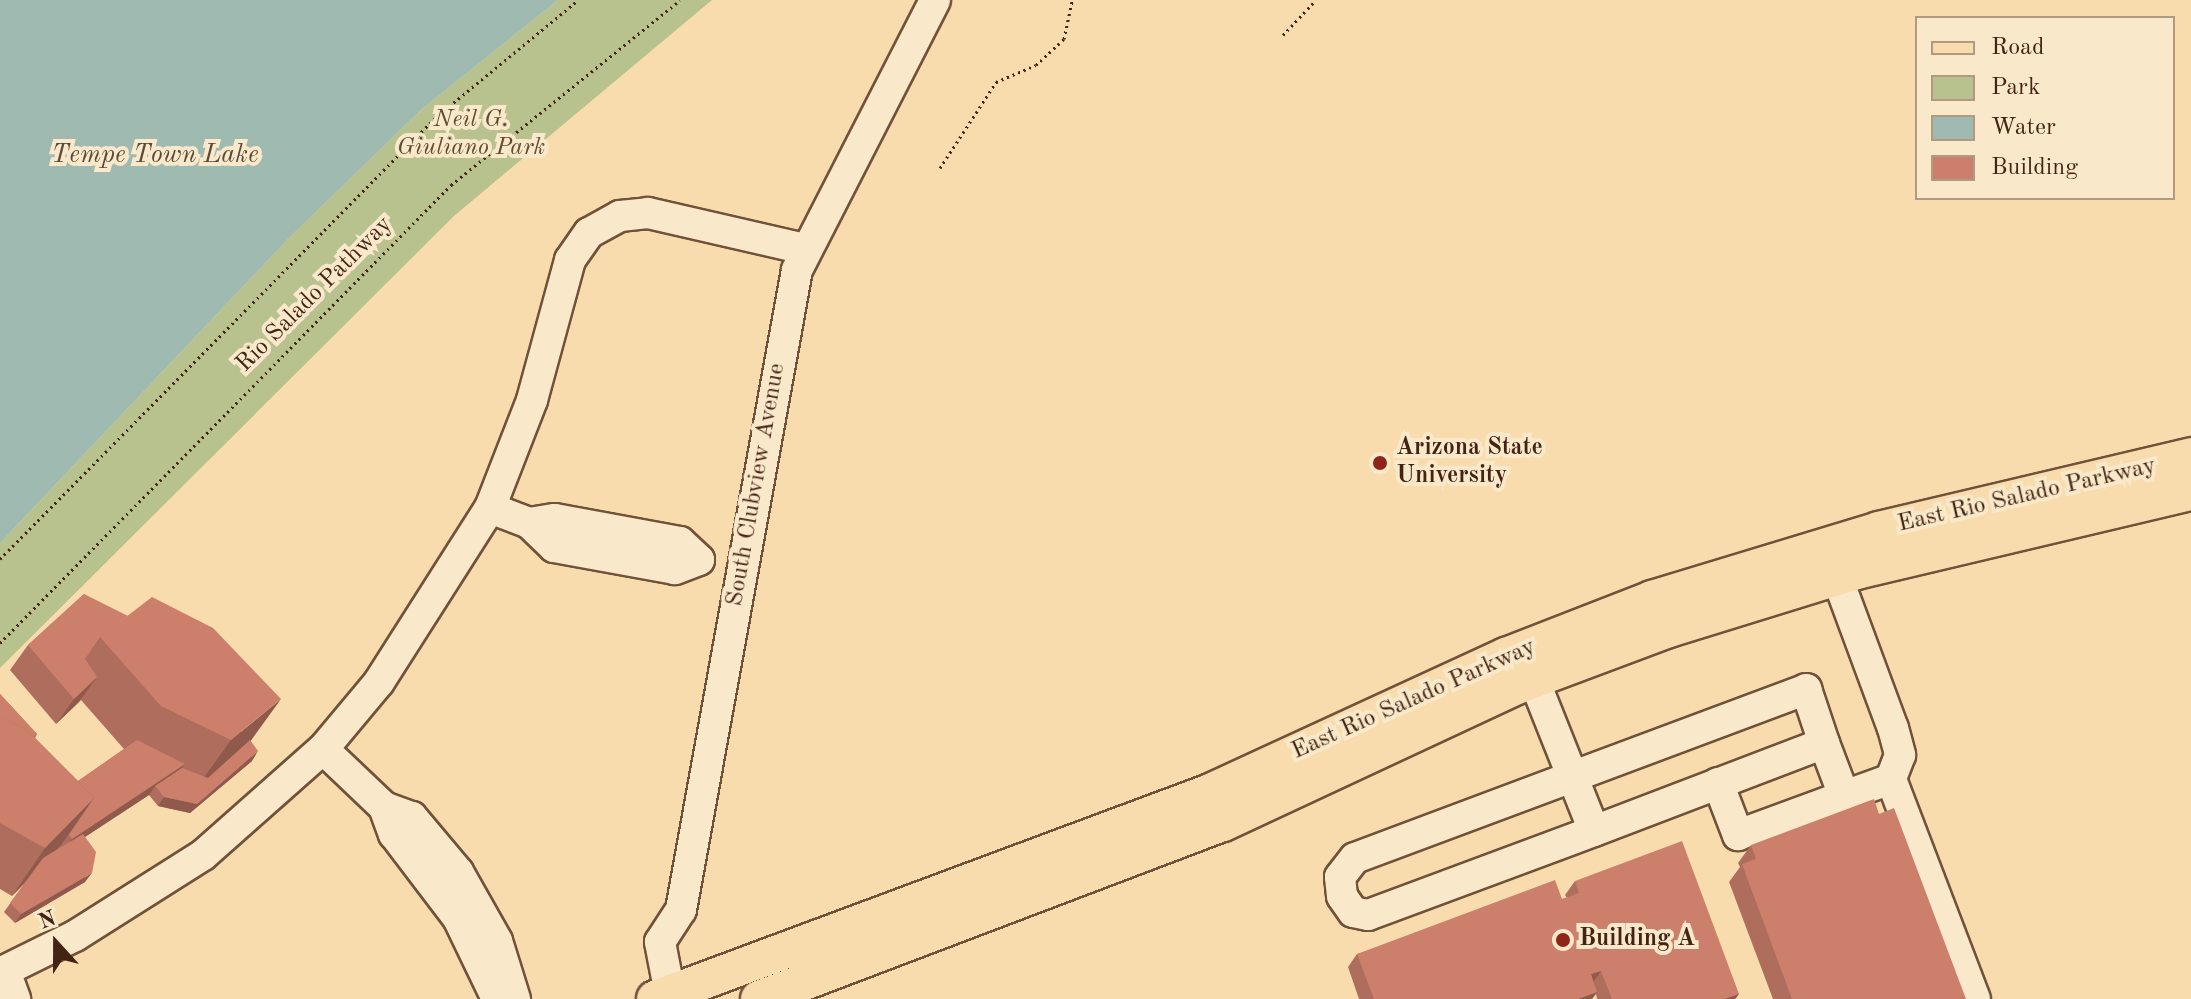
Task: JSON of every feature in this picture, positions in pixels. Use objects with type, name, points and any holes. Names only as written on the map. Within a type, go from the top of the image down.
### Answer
[{"type":"main road","name":"East Rio Salado Parkway","points":[[662,996],[1195,798],[1506,656],[1652,599],[1879,530],[2191,456]]},
{"type":"main road","name":"East Rio Salado Parkway","points":[[759,999],[1223,823],[1534,680],[1837,577],[2191,492]]},
{"type":"street","name":"South Clubview Avenue","points":[[662,996],[660,942],[681,910],[742,567],[805,249],[935,0]]},
{"type":"street","points":[[15,999],[2,972],[89,929],[203,855],[323,749],[420,624],[490,508],[532,400],[570,260],[589,233],[620,216],[648,213],[805,249]]},
{"type":"street","points":[[490,508],[529,523],[555,519],[680,542],[699,560],[742,567]]},
{"type":"street","points":[[1837,577],[1893,728],[1900,755],[1891,779],[1975,999]]},
{"type":"street","points":[[1534,680],[1594,831]]},
{"type":"street","points":[[1824,743],[1368,915],[1353,912],[1342,896],[1340,877],[1355,858],[1806,689],[1844,796]]},
{"type":"street","points":[[323,749],[384,807],[412,817],[458,872],[497,941],[515,999]]},
{"type":"street","points":[[1718,783],[1746,846],[1844,796],[1891,779]]},
{"type":"street","points":[[384,807],[394,834],[458,918],[497,999]]},
{"type":"path","points":[[0,559],[435,118],[578,0]]},
{"type":"path","name":"Rio Salado Pathway","points":[[0,643],[451,185],[680,0]]},
{"type":"path","points":[[940,168],[996,82],[1036,65],[1064,39],[1072,0]]},
{"type":"path","points":[[1283,35],[1316,0]]},
{"type":"green space","name":"Neil G. Giuliano Park","points":[[558,0],[712,0],[454,216],[0,668],[0,543],[289,238],[423,108]]},
{"type":"water","name":"Tempe Town Lake","points":[[0,0],[558,0],[423,108],[289,238],[0,543]]},
{"type":"building","points":[[84,594],[128,616],[100,637],[85,659],[97,677],[74,699],[28,645]]},
{"type":"building","points":[[152,597],[213,628],[281,699],[231,740],[161,706],[100,637]]},
{"type":"building","points":[[0,694],[37,734],[34,737],[27,730],[0,717]]},
{"type":"building","points":[[0,717],[27,730],[94,798],[45,848],[0,823]]},
{"type":"building","points":[[137,740],[185,764],[72,839],[69,835],[94,798],[78,781]]},
{"type":"building","points":[[250,740],[258,751],[197,804],[164,797],[155,786],[182,768],[208,778]]},
{"type":"building","points":[[1874,799],[1879,814],[1894,808],[1966,999],[1792,999],[1742,864],[1756,859],[1751,845]]},
{"type":"building","points":[[83,834],[96,852],[92,873],[21,914],[10,903],[43,858]]},
{"type":"building","name":"Building A","points":[[1682,841],[1739,994],[1724,999],[1612,999],[1601,971],[1591,974],[1597,992],[1578,999],[1374,999],[1357,954],[1555,880],[1562,899],[1579,893],[1575,881]]},
{"type":"place","name":"Arizona State University","points":[[1380,463]]},
{"type":"place","name":"Building A","points":[[1563,940]]}]
